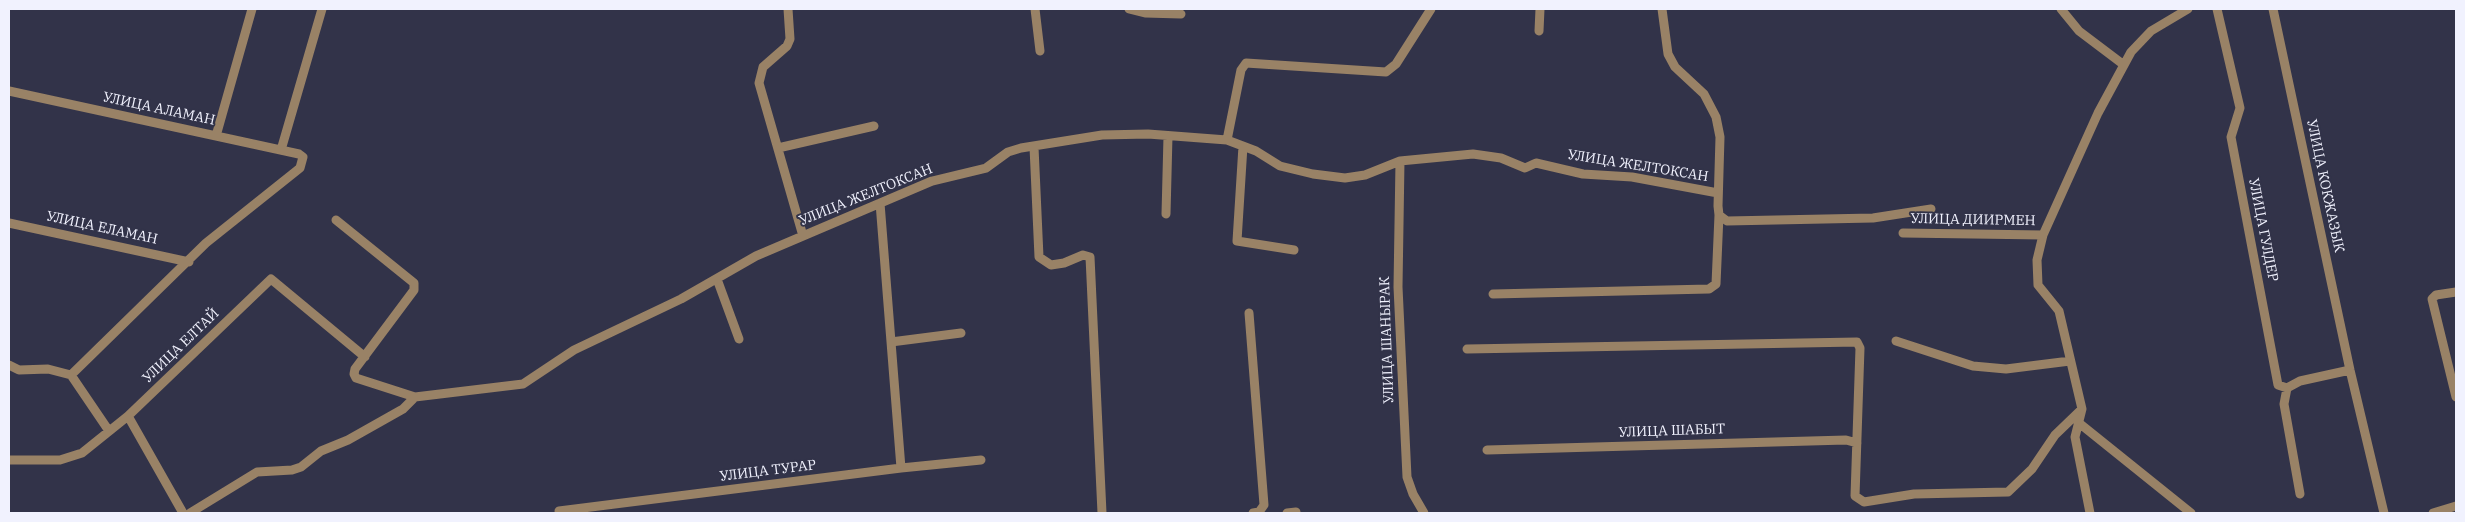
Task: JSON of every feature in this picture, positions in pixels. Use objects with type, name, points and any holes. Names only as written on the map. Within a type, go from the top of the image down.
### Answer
[{"type":"street","points":[[216,136],[252,9]]},
{"type":"street","points":[[281,150],[322,9]]},
{"type":"street","points":[[788,9],[790,39],[787,46],[763,67],[759,75],[759,83],[803,236]]},
{"type":"street","points":[[1035,9],[1040,51]]},
{"type":"street","points":[[1129,9],[1145,13],[1181,14]]},
{"type":"street","points":[[1227,140],[1241,70],[1246,63],[1386,72],[1396,64],[1431,9]]},
{"type":"street","points":[[1539,31],[1540,9]]},
{"type":"street","points":[[1493,294],[1709,289],[1716,284],[1720,215],[1718,193],[1720,137],[1716,117],[1704,94],[1675,67],[1668,54],[1662,9]]},
{"type":"street","points":[[2061,9],[2079,31],[2124,65]]},
{"type":"street","points":[[2090,513],[2075,437],[2082,409],[2060,311],[2038,285],[2037,260],[2043,235],[2098,112],[2124,65],[2139,41],[2188,9]]},
{"type":"street","name":"УЛИЦА ГУЛДЕР","points":[[2217,9],[2240,108],[2231,137],[2278,385],[2287,388]]},
{"type":"street","name":"УЛИЦА КОКЖАЗЫК","points":[[2273,9],[2350,370],[2384,513]]},
{"type":"street","name":"УЛИЦА АЛАМАН","points":[[9,91],[299,154],[303,157],[300,168],[206,244],[189,262]]},
{"type":"street","points":[[778,148],[874,126]]},
{"type":"street","name":"УЛИЦА ЖЕЛТОКСАН","points":[[415,397],[523,384],[574,350],[680,299],[756,256],[932,181],[986,168],[1008,152],[1102,134],[1227,140],[1256,151],[1280,166],[1313,174],[1345,178],[1365,175],[1400,161],[1473,154],[1501,158],[1525,168],[1536,163],[1583,174],[1632,177],[1718,193]]},
{"type":"street","points":[[1166,214],[1168,136]]},
{"type":"street","points":[[1243,146],[1237,241],[1294,250]]},
{"type":"street","points":[[1034,147],[1039,257],[1051,265],[1064,263],[1083,255],[1090,257],[1102,513]]},
{"type":"street","name":"УЛИЦА ШАНЫРАК","points":[[1400,161],[1398,287],[1407,477],[1413,494],[1424,513]]},
{"type":"street","points":[[880,203],[901,468]]},
{"type":"street","points":[[1720,215],[1727,221],[1873,218],[1930,209]]},
{"type":"street","points":[[190,513],[257,472],[292,470],[302,467],[321,451],[348,440],[403,409],[415,397],[356,378],[355,370],[415,286],[414,283],[336,220]]},
{"type":"street","name":"УЛИЦА ЕЛАМАН","points":[[9,223],[189,262]]},
{"type":"street","name":"УЛИЦА ДИИРМЕН","points":[[1903,233],[2043,235]]},
{"type":"street","points":[[71,375],[189,262]]},
{"type":"street","name":"УЛИЦА ЕЛТАЙ","points":[[9,460],[60,460],[82,453],[128,416],[271,279],[365,356]]},
{"type":"street","points":[[717,279],[739,339]]},
{"type":"street","points":[[2456,292],[2436,295],[2432,299],[2432,306],[2456,397]]},
{"type":"street","points":[[1249,312],[1264,505],[1259,513]]},
{"type":"street","points":[[891,342],[961,333]]},
{"type":"street","points":[[1896,341],[1973,366],[2006,369],[2070,361]]},
{"type":"street","points":[[1467,349],[1857,342],[1860,348],[1855,496],[1864,502],[1914,494],[2008,492],[2032,469],[2055,434],[2082,409]]},
{"type":"street","points":[[9,365],[19,370],[48,370],[71,375],[109,431]]},
{"type":"street","points":[[2300,494],[2284,404],[2287,388],[2300,381],[2350,370]]},
{"type":"street","points":[[128,416],[183,513]]},
{"type":"street","points":[[2079,422],[2191,513]]},
{"type":"street","name":"УЛИЦА ШАБЫТ","points":[[1487,450],[1846,440],[1857,443]]},
{"type":"street","name":"УЛИЦА ТУРАР","points":[[558,511],[901,468],[980,460]]},
{"type":"street","points":[[2433,513],[2456,506]]}]
